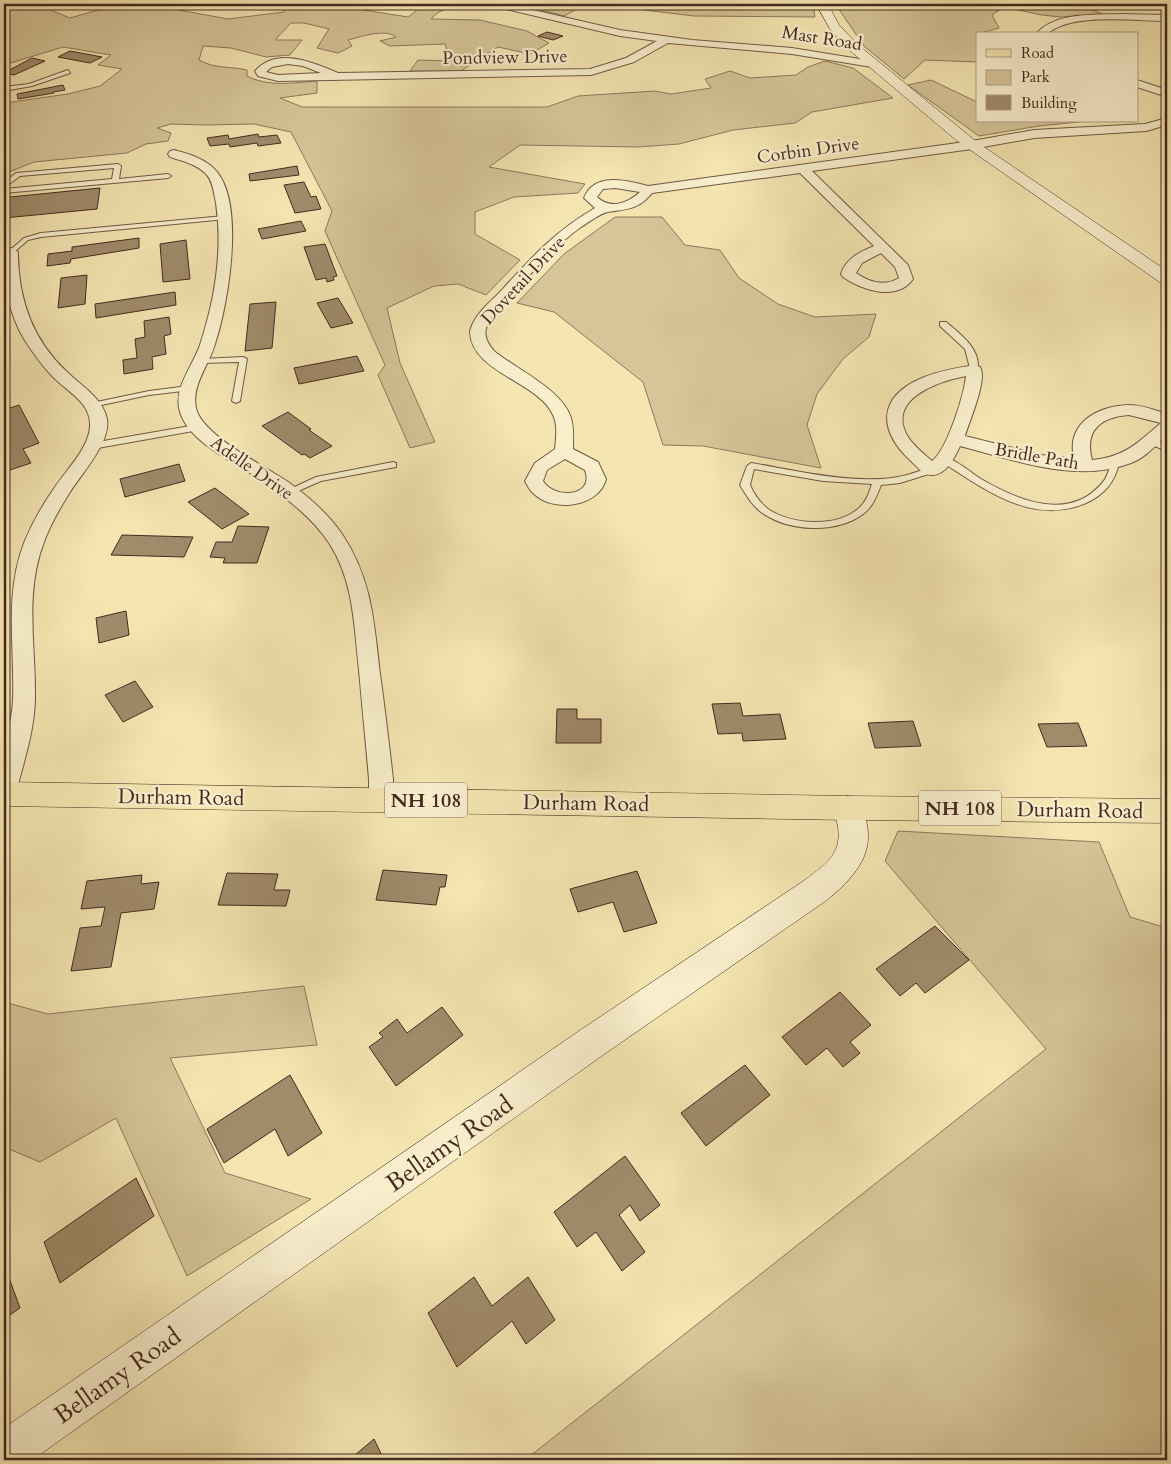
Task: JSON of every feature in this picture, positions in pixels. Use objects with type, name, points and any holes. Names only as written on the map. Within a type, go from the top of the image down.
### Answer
[{"type":"main road","name":"Durham Road","points":[[4,793],[848,808],[1167,811]]},
{"type":"street","name":"Mast Road","points":[[496,4],[598,28],[666,40],[792,51],[872,64],[972,145],[1167,279]]},
{"type":"street","points":[[822,4],[840,33],[872,64]]},
{"type":"street","points":[[1043,32],[1050,25],[1073,19],[1167,18]]},
{"type":"street","name":"Pondview Drive","points":[[337,76],[296,61],[277,62],[263,67],[260,71],[262,74],[278,78],[590,72],[630,60],[666,40]]},
{"type":"street","points":[[1138,83],[1167,94]]},
{"type":"street","name":"Corbin Drive","points":[[648,190],[643,198],[615,208],[604,208],[595,204],[590,198],[591,192],[596,188],[616,183],[648,190],[972,145],[1034,134],[1146,127],[1167,121]]},
{"type":"street","name":"Adelle Drive","points":[[174,154],[197,162],[212,173],[221,193],[227,243],[224,278],[216,316],[201,360],[188,388],[187,404],[190,417],[196,428],[207,438],[289,492],[330,532],[345,554],[362,602],[381,779],[381,800]]},
{"type":"street","points":[[803,169],[882,247]]},
{"type":"street","name":"Dovetail Drive","points":[[564,452],[565,424],[555,402],[491,356],[482,346],[477,335],[479,324],[483,319],[550,245],[577,224],[604,208]]},
{"type":"street","points":[[4,793],[19,740],[23,713],[21,616],[24,576],[31,551],[43,522],[98,436],[97,415],[92,405],[44,357],[31,338],[14,295],[11,281],[11,252]]},
{"type":"street","points":[[974,370],[973,386],[955,440],[939,465],[909,448],[896,430],[894,417],[898,406],[906,395],[918,386],[952,373],[974,370]]},
{"type":"street","points":[[1084,464],[1080,446],[1081,436],[1091,424],[1107,414],[1136,411],[1167,419]]},
{"type":"street","name":"Bridle Path","points":[[955,440],[1044,460],[1084,464],[1115,463],[1127,458],[1167,426]]},
{"type":"street","name":"Bellamy Road","points":[[4,1454],[591,1043],[816,890],[839,871],[850,854],[854,837],[848,808]]},
{"type":"lane","points":[[4,89],[30,85],[68,72]]},
{"type":"lane","points":[[4,186],[18,174],[118,166],[115,180]]},
{"type":"lane","points":[[4,191],[168,176]]},
{"type":"lane","points":[[11,252],[26,239],[41,235],[224,218]]},
{"type":"lane","points":[[943,324],[968,346],[972,354],[974,370]]},
{"type":"lane","points":[[201,360],[243,359],[236,401]]},
{"type":"lane","points":[[92,405],[149,393],[188,388]]},
{"type":"lane","points":[[92,446],[196,428]]},
{"type":"lane","points":[[1150,441],[1167,448]]},
{"type":"lane","points":[[877,482],[870,501],[860,512],[848,520],[834,524],[816,525],[790,521],[772,515],[754,501],[745,485],[751,466],[823,478],[877,482],[900,480],[939,465],[1018,501],[1050,508],[1065,507],[1081,502],[1101,490],[1112,478],[1115,463]]},
{"type":"lane","points":[[289,492],[319,479],[393,465]]},
{"type":"green space","points":[[4,4],[58,4],[48,9],[70,18],[119,4],[184,4],[179,10],[228,19],[284,12],[284,6],[367,4],[357,9],[408,17],[421,7],[433,4],[485,4],[488,5],[451,8],[438,13],[431,19],[480,20],[527,31],[549,43],[530,54],[498,47],[461,71],[410,71],[418,60],[450,61],[445,44],[390,46],[380,41],[396,37],[391,34],[379,33],[348,40],[352,46],[338,53],[317,48],[329,29],[304,23],[291,23],[275,40],[302,40],[290,55],[266,57],[231,48],[203,46],[199,60],[216,66],[247,70],[247,76],[263,82],[299,83],[317,81],[317,93],[280,98],[302,107],[547,107],[578,96],[655,91],[671,94],[711,88],[705,79],[730,71],[750,78],[796,75],[808,67],[825,61],[853,68],[893,98],[812,112],[795,123],[733,130],[679,144],[638,147],[520,145],[489,167],[585,184],[578,193],[514,197],[475,212],[475,234],[520,260],[486,295],[458,284],[434,286],[387,308],[400,363],[435,442],[410,448],[378,375],[385,365],[325,231],[332,211],[291,132],[254,124],[171,124],[157,128],[171,133],[168,141],[146,144],[127,153],[34,162],[4,174],[4,103],[68,94],[100,86],[122,69],[98,65],[111,55],[63,47],[4,65]]},
{"type":"green space","points":[[518,4],[586,4],[564,16]]},
{"type":"green space","points":[[594,4],[813,5],[815,17],[694,16]]},
{"type":"green space","points":[[924,4],[1082,4],[1079,5],[1103,14],[1061,17],[1004,7],[992,15],[999,28],[976,32],[976,62],[925,60],[904,79],[864,46],[838,8],[894,9],[925,6]]},
{"type":"green space","points":[[931,80],[976,102],[976,122],[1078,122],[1039,126],[979,136],[908,85]]},
{"type":"green space","points":[[615,217],[662,217],[685,245],[720,250],[739,278],[778,304],[815,317],[876,314],[869,337],[843,359],[817,394],[807,425],[821,468],[703,446],[663,445],[643,382],[554,312],[517,303],[564,254]]},
{"type":"green space","points":[[898,831],[1099,842],[1130,917],[1167,928],[1167,1460],[525,1460],[1046,1049],[885,861]]},
{"type":"green space","points":[[304,986],[317,1045],[170,1058],[225,1173],[311,1199],[187,1276],[116,1118],[40,1162],[4,1147],[4,1002],[48,1014]]},
{"type":"building","points":[[547,32],[563,36],[553,40],[538,36]]},
{"type":"building","points":[[70,51],[102,57],[90,63],[58,57]]},
{"type":"building","points":[[32,58],[45,61],[14,75],[4,73]]},
{"type":"building","points":[[63,85],[65,90],[18,99],[17,94]]},
{"type":"building","points":[[258,134],[259,137],[277,135],[281,143],[258,146],[257,143],[230,147],[229,144],[210,146],[207,138],[228,135],[229,139]]},
{"type":"building","points":[[297,166],[299,175],[250,181],[249,174]]},
{"type":"building","points":[[304,182],[311,197],[316,196],[321,209],[295,213],[284,185]]},
{"type":"building","points":[[100,188],[97,209],[4,218],[4,201],[9,200],[10,197]]},
{"type":"building","points":[[301,221],[306,231],[262,239],[258,229]]},
{"type":"building","points":[[139,238],[139,248],[71,259],[70,263],[47,266],[48,254],[72,251],[72,247]]},
{"type":"building","points":[[186,240],[190,279],[163,282],[160,244]]},
{"type":"building","points":[[325,244],[337,276],[333,277],[334,280],[327,282],[326,278],[316,280],[304,247]]},
{"type":"building","points":[[87,275],[85,304],[58,308],[61,278]]},
{"type":"building","points":[[175,292],[176,305],[96,318],[95,304]]},
{"type":"building","points":[[338,298],[353,323],[331,328],[317,303]]},
{"type":"building","points":[[276,302],[272,348],[245,351],[250,304]]},
{"type":"building","points":[[169,317],[171,334],[164,336],[166,354],[152,357],[153,369],[124,374],[123,360],[137,358],[135,339],[145,337],[144,321]]},
{"type":"building","points":[[357,356],[364,371],[299,384],[294,368]]},
{"type":"building","points":[[19,405],[39,443],[23,449],[31,463],[4,472],[4,410]]},
{"type":"building","points":[[288,412],[332,446],[310,458],[304,454],[302,455],[262,426]]},
{"type":"building","points":[[179,464],[185,481],[125,497],[120,479]]},
{"type":"building","points":[[215,488],[249,514],[222,529],[188,502]]},
{"type":"building","points":[[238,526],[269,527],[257,563],[223,563],[225,558],[210,557],[216,542],[232,542]]},
{"type":"building","points":[[122,535],[193,537],[184,557],[111,555]]},
{"type":"building","points":[[126,611],[129,635],[99,643],[96,618]]},
{"type":"building","points":[[135,681],[153,707],[123,722],[105,695]]},
{"type":"building","points":[[740,703],[743,716],[780,714],[786,739],[743,741],[742,733],[718,734],[712,704]]},
{"type":"building","points":[[557,709],[577,709],[577,719],[601,719],[601,743],[556,743]]},
{"type":"building","points":[[913,721],[921,746],[875,748],[868,723]]},
{"type":"building","points":[[1078,723],[1087,746],[1047,747],[1038,724]]},
{"type":"building","points":[[383,870],[447,875],[445,887],[440,887],[436,905],[376,900]]},
{"type":"building","points":[[637,871],[657,923],[624,932],[613,902],[578,912],[570,889]]},
{"type":"building","points":[[227,873],[278,874],[274,890],[290,890],[286,906],[218,905]]},
{"type":"building","points":[[142,875],[141,884],[159,882],[154,909],[121,913],[111,967],[71,971],[80,928],[101,926],[105,907],[81,909],[87,881]]},
{"type":"building","points":[[935,926],[969,960],[925,993],[916,983],[900,996],[876,969]]},
{"type":"building","points":[[840,992],[871,1025],[850,1042],[860,1053],[843,1067],[827,1048],[806,1065],[782,1037]]},
{"type":"building","points":[[442,1007],[463,1035],[396,1086],[369,1047],[383,1037],[379,1033],[397,1019],[407,1033]]},
{"type":"building","points":[[745,1065],[770,1095],[706,1146],[681,1113]]},
{"type":"building","points":[[290,1075],[322,1133],[288,1156],[275,1129],[224,1163],[207,1129]]},
{"type":"building","points":[[625,1156],[660,1205],[640,1221],[630,1205],[619,1215],[645,1252],[622,1271],[596,1232],[577,1247],[554,1212]]},
{"type":"building","points":[[136,1178],[154,1216],[60,1283],[44,1242]]},
{"type":"building","points":[[4,1268],[20,1308],[4,1319]]},
{"type":"building","points":[[474,1277],[492,1306],[528,1277],[555,1320],[526,1344],[512,1321],[457,1367],[428,1313]]},
{"type":"building","points":[[374,1439],[384,1460],[349,1460]]}]
